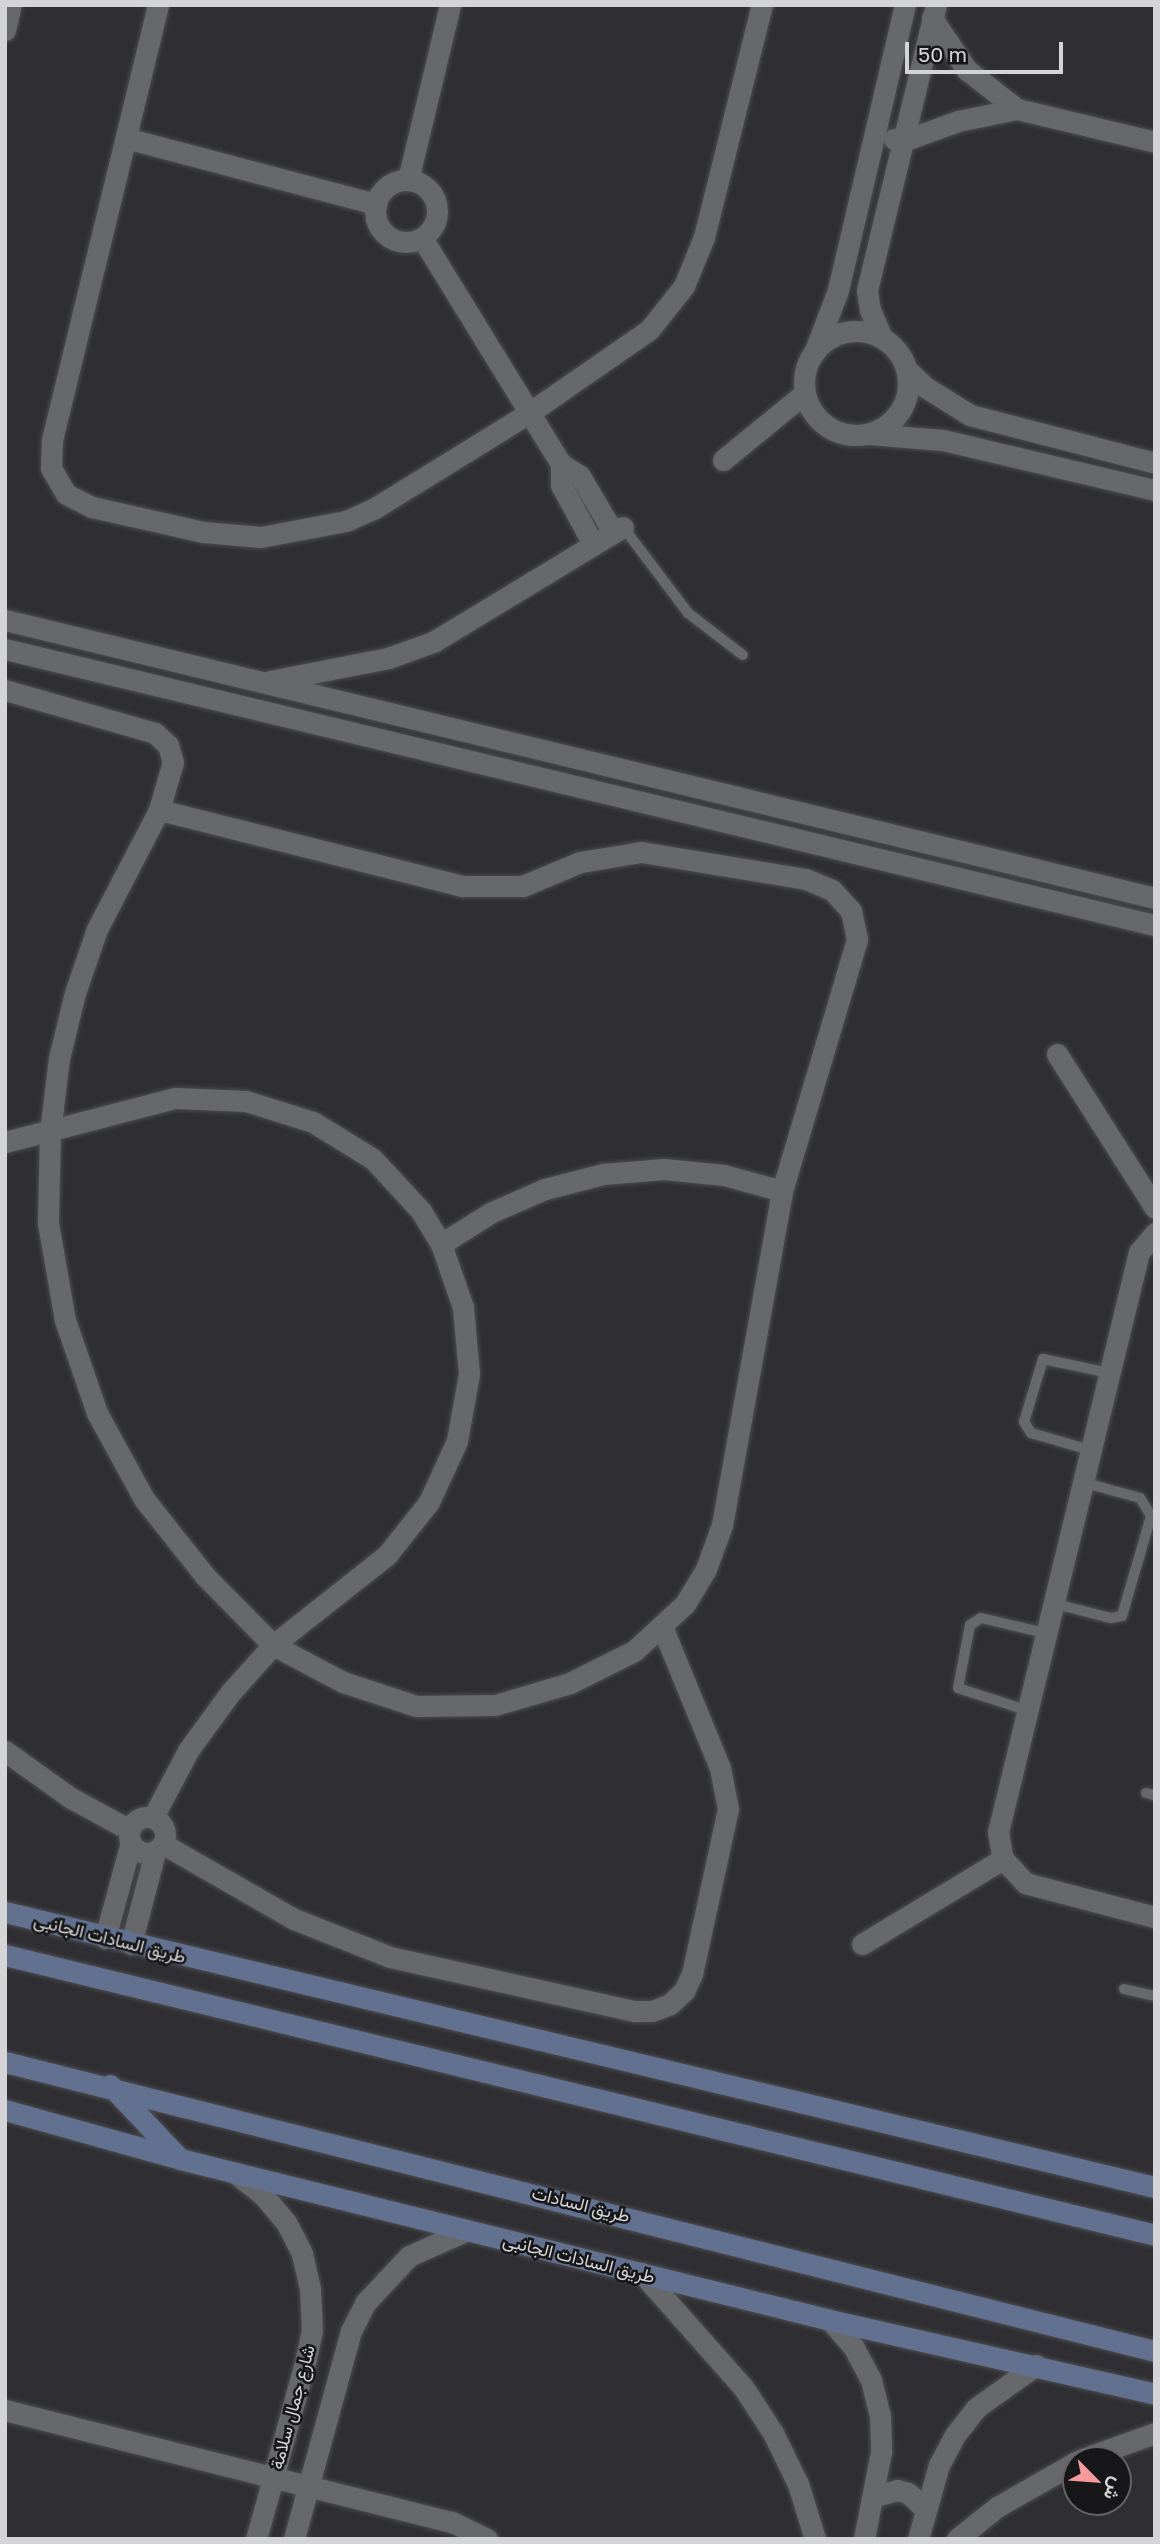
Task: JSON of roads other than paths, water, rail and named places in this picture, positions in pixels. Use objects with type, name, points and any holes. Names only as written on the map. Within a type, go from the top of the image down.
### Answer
[{"type":"main road","name":"طريق السادات الجانبى","points":[[5,1912],[1155,2187]]},
{"type":"main road","points":[[5,1955],[1155,2235]]},
{"type":"main road","name":"طريق السادات","points":[[5,2062],[110,2085],[1155,2351]]},
{"type":"main road","points":[[5,2074],[28,2067]]},
{"type":"main road","points":[[110,2085],[180,2159]]},
{"type":"main road","name":"طريق السادات الجانبى","points":[[5,2110],[180,2159],[830,2320],[1155,2394]]},
{"type":"street","points":[[5,30],[11,5]]},
{"type":"street","points":[[158,5],[52,439],[51,468],[66,494],[78,502],[232,536],[310,530],[375,508],[528,413],[633,343],[684,286],[704,237],[762,5]]},
{"type":"street","points":[[408,180],[450,5]]},
{"type":"street","points":[[905,5],[838,290],[804,379],[810,406],[828,426],[853,435],[943,440],[1155,490]]},
{"type":"street","points":[[934,12],[967,70],[1017,109],[1155,142]]},
{"type":"street","points":[[934,12],[867,290],[870,310],[882,338],[906,369],[925,387],[971,415],[1155,463]]},
{"type":"street","points":[[875,135],[903,141],[958,121],[1017,109]]},
{"type":"street","points":[[126,138],[376,204]]},
{"type":"street","points":[[408,180],[426,187],[436,204],[435,223],[422,238],[402,242],[384,233],[376,204],[384,189],[408,180]]},
{"type":"street","points":[[262,683],[412,651],[618,529],[580,476],[561,464],[422,238]]},
{"type":"street","points":[[814,353],[845,332],[882,338]]},
{"type":"street","points":[[867,434],[892,421],[901,410],[908,383],[906,369]]},
{"type":"street","points":[[723,460],[805,393]]},
{"type":"street","points":[[561,464],[561,485],[593,544]]},
{"type":"street","points":[[5,620],[1155,898]]},
{"type":"street","points":[[5,649],[1155,925]]},
{"type":"street","points":[[5,690],[156,733],[168,745],[173,762],[159,810],[103,917],[75,993],[59,1058],[50,1132],[48,1223],[65,1320],[97,1413],[144,1499],[205,1576],[273,1646],[343,1682],[416,1706],[495,1705],[570,1684],[634,1651],[663,1629],[706,1569],[722,1525],[782,1191],[858,939],[851,911],[832,890],[780,874],[641,852],[580,862],[523,886],[462,886],[159,810]]},
{"type":"street","points":[[849,853],[855,827]]},
{"type":"street","points":[[1057,1055],[1155,1208]]},
{"type":"street","points":[[5,1142],[175,1098],[246,1101],[313,1122],[373,1159],[421,1211],[441,1244],[463,1307],[469,1374],[457,1441],[429,1502],[387,1555],[273,1646],[230,1693],[189,1749],[153,1817]]},
{"type":"street","points":[[441,1244],[489,1213],[545,1189],[603,1174],[676,1171],[723,1175],[782,1191]]},
{"type":"street","points":[[1155,1233],[1139,1252],[1000,1816],[999,1846],[1003,1859],[1025,1883],[1155,1917]]},
{"type":"street","points":[[5,1751],[130,1836],[139,1851],[159,1848],[294,1919],[390,1957],[634,2011],[653,2011],[670,2004],[684,1991],[692,1974],[728,1809],[720,1768],[663,1629]]},
{"type":"street","points":[[131,1944],[164,1828],[153,1817]]},
{"type":"street","points":[[106,1938],[136,1820],[153,1817]]},
{"type":"street","points":[[862,1944],[1003,1859]]},
{"type":"street","name":"شارع جمال سلامة","points":[[235,2173],[263,2195],[286,2222],[302,2254],[310,2288],[308,2349],[256,2539]]},
{"type":"street","name":"شارع جمال سلامة","points":[[294,2539],[351,2331],[366,2302],[409,2256],[468,2230]]},
{"type":"street","points":[[642,2273],[743,2387],[773,2433],[797,2484],[815,2539]]},
{"type":"street","points":[[830,2320],[860,2359],[880,2415],[881,2452],[875,2496],[864,2539]]},
{"type":"street","points":[[918,2539],[925,2509],[955,2435],[984,2401],[1036,2365]]},
{"type":"street","points":[[5,2410],[452,2522],[487,2539]]},
{"type":"street","points":[[1119,2446],[1155,2433]]},
{"type":"street","points":[[957,2539],[997,2507],[1062,2470]]},
{"type":"street","points":[[875,2496],[897,2490],[908,2493],[925,2509]]},
{"type":"lane","points":[[618,529],[696,622],[743,655]]},
{"type":"lane","points":[[1090,1450],[1031,1433],[1024,1422],[1044,1359],[1109,1373]]},
{"type":"lane","points":[[1052,1603],[1111,1618],[1122,1616],[1151,1516],[1149,1505],[1140,1498],[1082,1482]]},
{"type":"lane","points":[[1026,1710],[958,1688],[970,1625],[981,1618],[1045,1633]]},
{"type":"lane","points":[[1124,1989],[1155,1996]]}]
